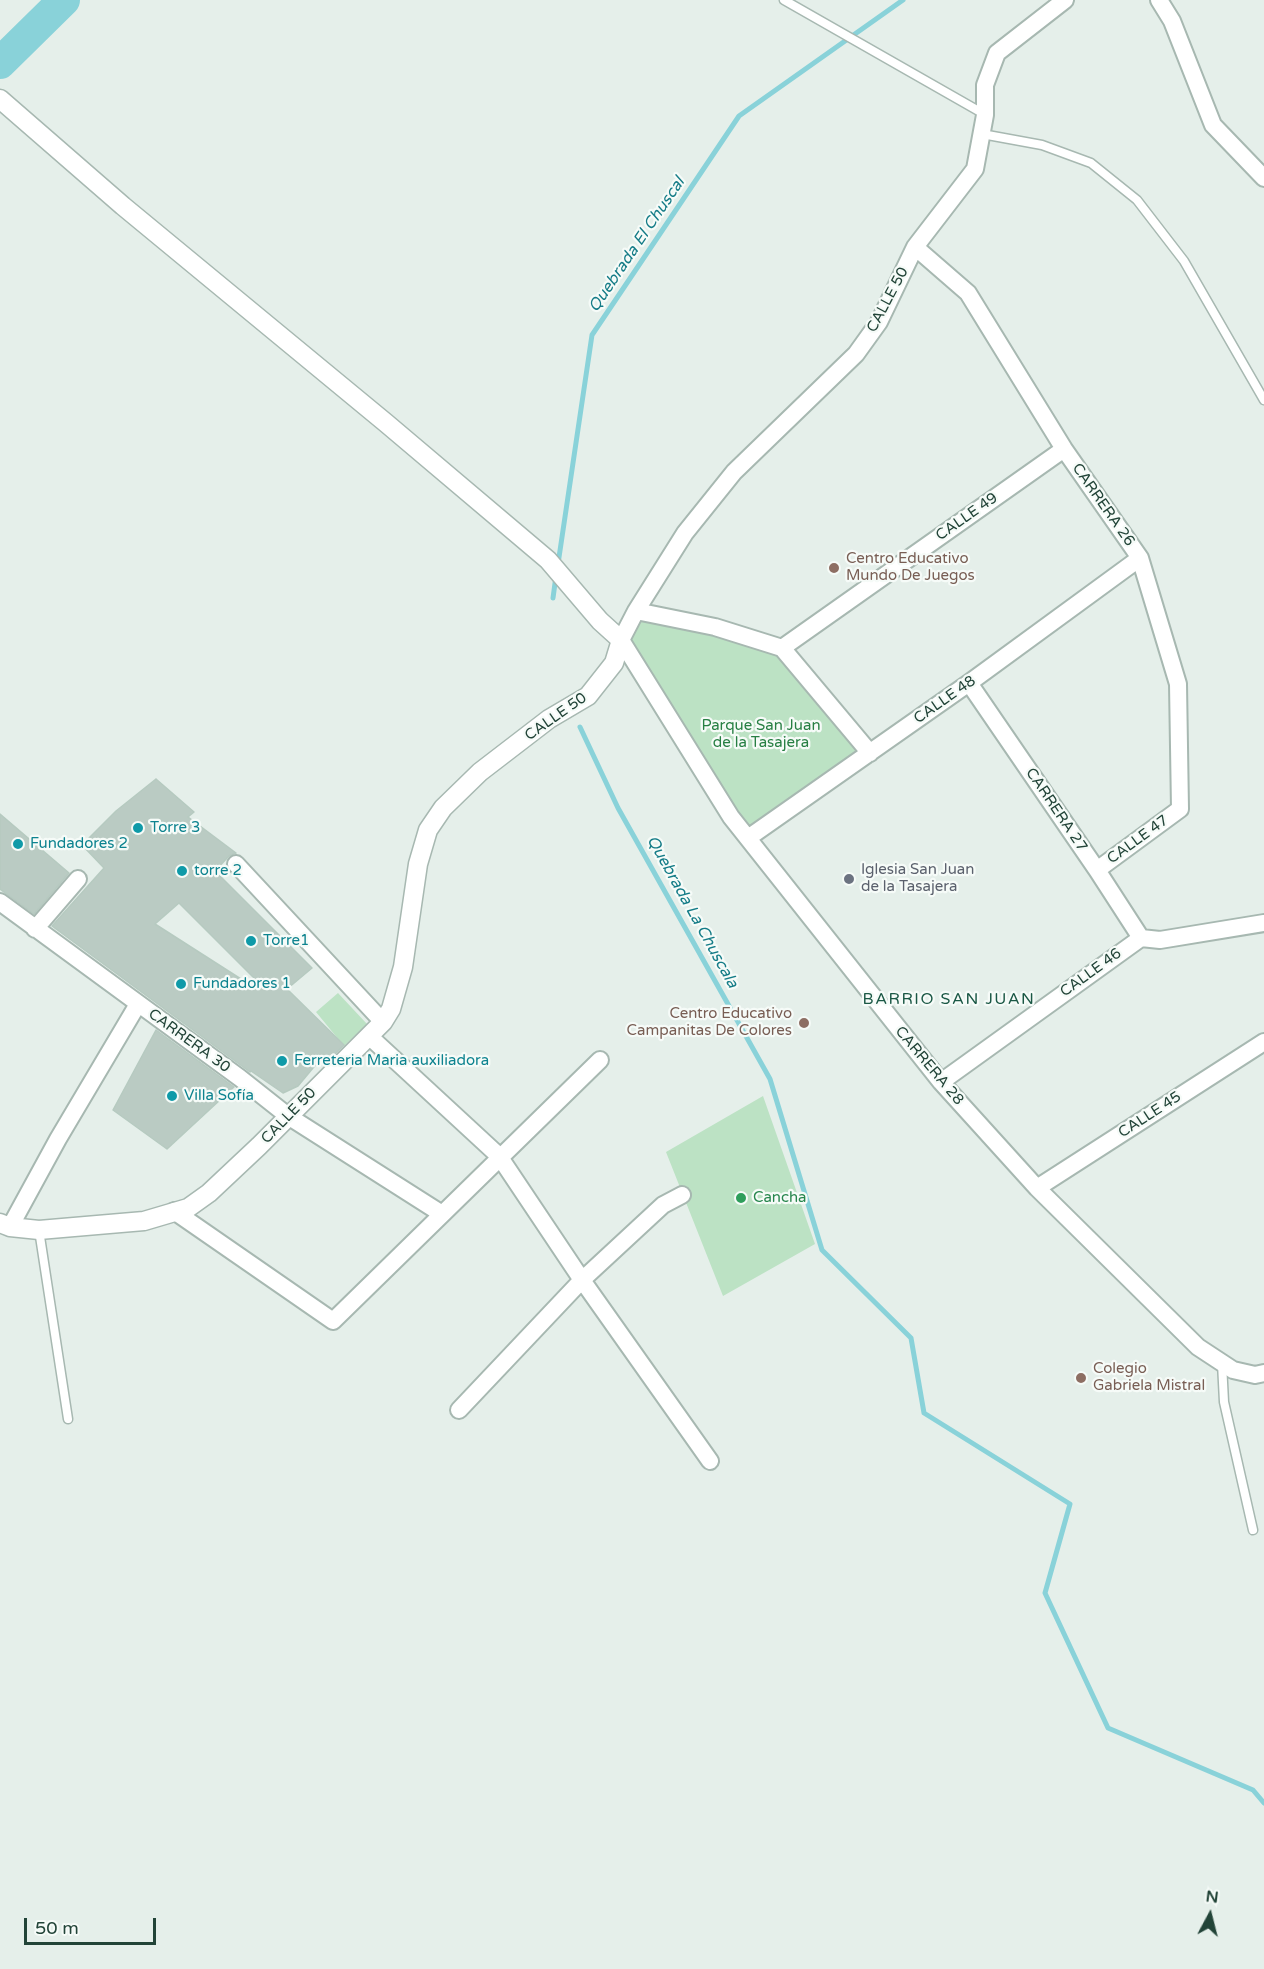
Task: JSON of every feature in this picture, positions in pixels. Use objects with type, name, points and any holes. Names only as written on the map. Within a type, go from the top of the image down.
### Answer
[{"type":"street","name":"CALLE 50","points":[[5,1225],[39,1230],[144,1221],[188,1208],[209,1193],[259,1146],[383,1022],[391,1009],[403,967],[418,864],[428,830],[442,808],[480,772],[549,719],[588,696],[614,663],[621,640],[636,610],[686,533],[734,472],[856,354],[879,322],[915,247],[975,169],[985,115],[985,85],[997,53],[1065,0]]},
{"type":"street","points":[[1159,0],[1172,21],[1214,125],[1264,178]]},
{"type":"street","points":[[0,99],[123,206],[548,560],[600,621],[621,640]]},
{"type":"street","name":"CARRERA 26","points":[[915,247],[968,293],[1064,449],[1140,558],[1178,684],[1180,809]]},
{"type":"street","name":"CALLE 49","points":[[782,648],[1064,449]]},
{"type":"street","name":"CALLE 48","points":[[748,838],[969,683],[1140,558]]},
{"type":"street","points":[[636,610],[716,627],[782,648],[870,753]]},
{"type":"street","name":"CARRERA 28","points":[[621,640],[732,817],[941,1082],[1036,1188],[1198,1347],[1233,1370],[1255,1375],[1264,1373]]},
{"type":"street","name":"CARRERA 27","points":[[969,683],[1141,938]]},
{"type":"street","name":"CALLE 47","points":[[1097,870],[1180,809]]},
{"type":"street","points":[[236,864],[383,1022]]},
{"type":"street","points":[[35,929],[78,879]]},
{"type":"street","name":"CARRERA 30","points":[[0,902],[240,1078],[288,1116],[442,1214]]},
{"type":"street","points":[[1141,938],[1160,940],[1264,923]]},
{"type":"street","name":"CALLE 46","points":[[941,1082],[1141,938]]},
{"type":"street","points":[[5,1225],[30,1187],[138,1004]]},
{"type":"street","points":[[369,1036],[500,1156],[582,1280],[710,1461]]},
{"type":"street","name":"CALLE 45","points":[[1036,1188],[1264,1042]]},
{"type":"street","points":[[174,1212],[333,1321],[600,1060]]},
{"type":"street","points":[[459,1410],[582,1280],[663,1205],[682,1195]]},
{"type":"lane","points":[[784,0],[985,115]]},
{"type":"lane","points":[[981,134],[1042,145],[1091,163],[1137,200],[1184,261],[1264,400]]},
{"type":"lane","points":[[39,1230],[68,1419]]},
{"type":"lane","points":[[1222,1363],[1224,1402],[1253,1530]]},
{"type":"green space","name":"Parque San Juan de la Tasajera","points":[[636,611],[780,650],[867,753],[748,838],[619,652]]},
{"type":"green space","points":[[338,993],[367,1024],[344,1046],[316,1012]]},
{"type":"green space","name":"Cancha","points":[[763,1096],[815,1244],[723,1296],[666,1152]]},
{"type":"building","points":[[156,779],[194,812],[188,817],[236,853],[229,856],[215,871],[312,968],[287,989],[344,1045],[328,1061],[323,1056],[298,1086],[283,1093],[250,1072],[52,926],[104,868],[82,845],[116,811]],"holes":[[[179,903],[259,983],[255,988],[155,924]]]},
{"type":"building","name":"Fundadores 2","points":[[0,814],[69,873],[34,914],[0,889]]},
{"type":"building","name":"Villa Sofía","points":[[156,1030],[234,1087],[167,1149],[113,1110]]},
{"type":"waterway","points":[[0,63],[64,0]]},
{"type":"waterway","name":"Quebrada El Chuscal","points":[[558,564],[592,335],[739,116],[903,0]]},
{"type":"waterway","name":"Quebrada El Chuscal","points":[[553,598],[556,576]]},
{"type":"waterway","name":"Quebrada La Chuscala","points":[[580,727],[618,808],[770,1079],[822,1250],[911,1338],[924,1413],[1070,1504],[1045,1593],[1108,1728],[1253,1790],[1264,1803]]},
{"type":"place","name":"Centro Educativo Mundo De Juegos","points":[[834,568]]},
{"type":"place","name":"Torre 3","points":[[138,828]]},
{"type":"place","name":"Fundadores 2","points":[[18,844]]},
{"type":"place","name":"torre 2","points":[[182,871]]},
{"type":"place","name":"Iglesia San Juan de la Tasajera","points":[[849,879]]},
{"type":"place","name":"Torre1","points":[[251,941]]},
{"type":"place","name":"Fundadores 1","points":[[181,984]]},
{"type":"place","name":"Centro Educativo Campanitas De Colores","points":[[804,1023]]},
{"type":"place","name":"Ferreteria Maria auxiliadora","points":[[282,1061]]},
{"type":"place","name":"Villa Sofía","points":[[172,1096]]},
{"type":"place","name":"Cancha","points":[[741,1198]]},
{"type":"place","name":"Colegio Gabriela Mistral","points":[[1081,1378]]},
{"type":"district","name":"BARRIO SAN JUAN","points":[[949,1000]]}]
